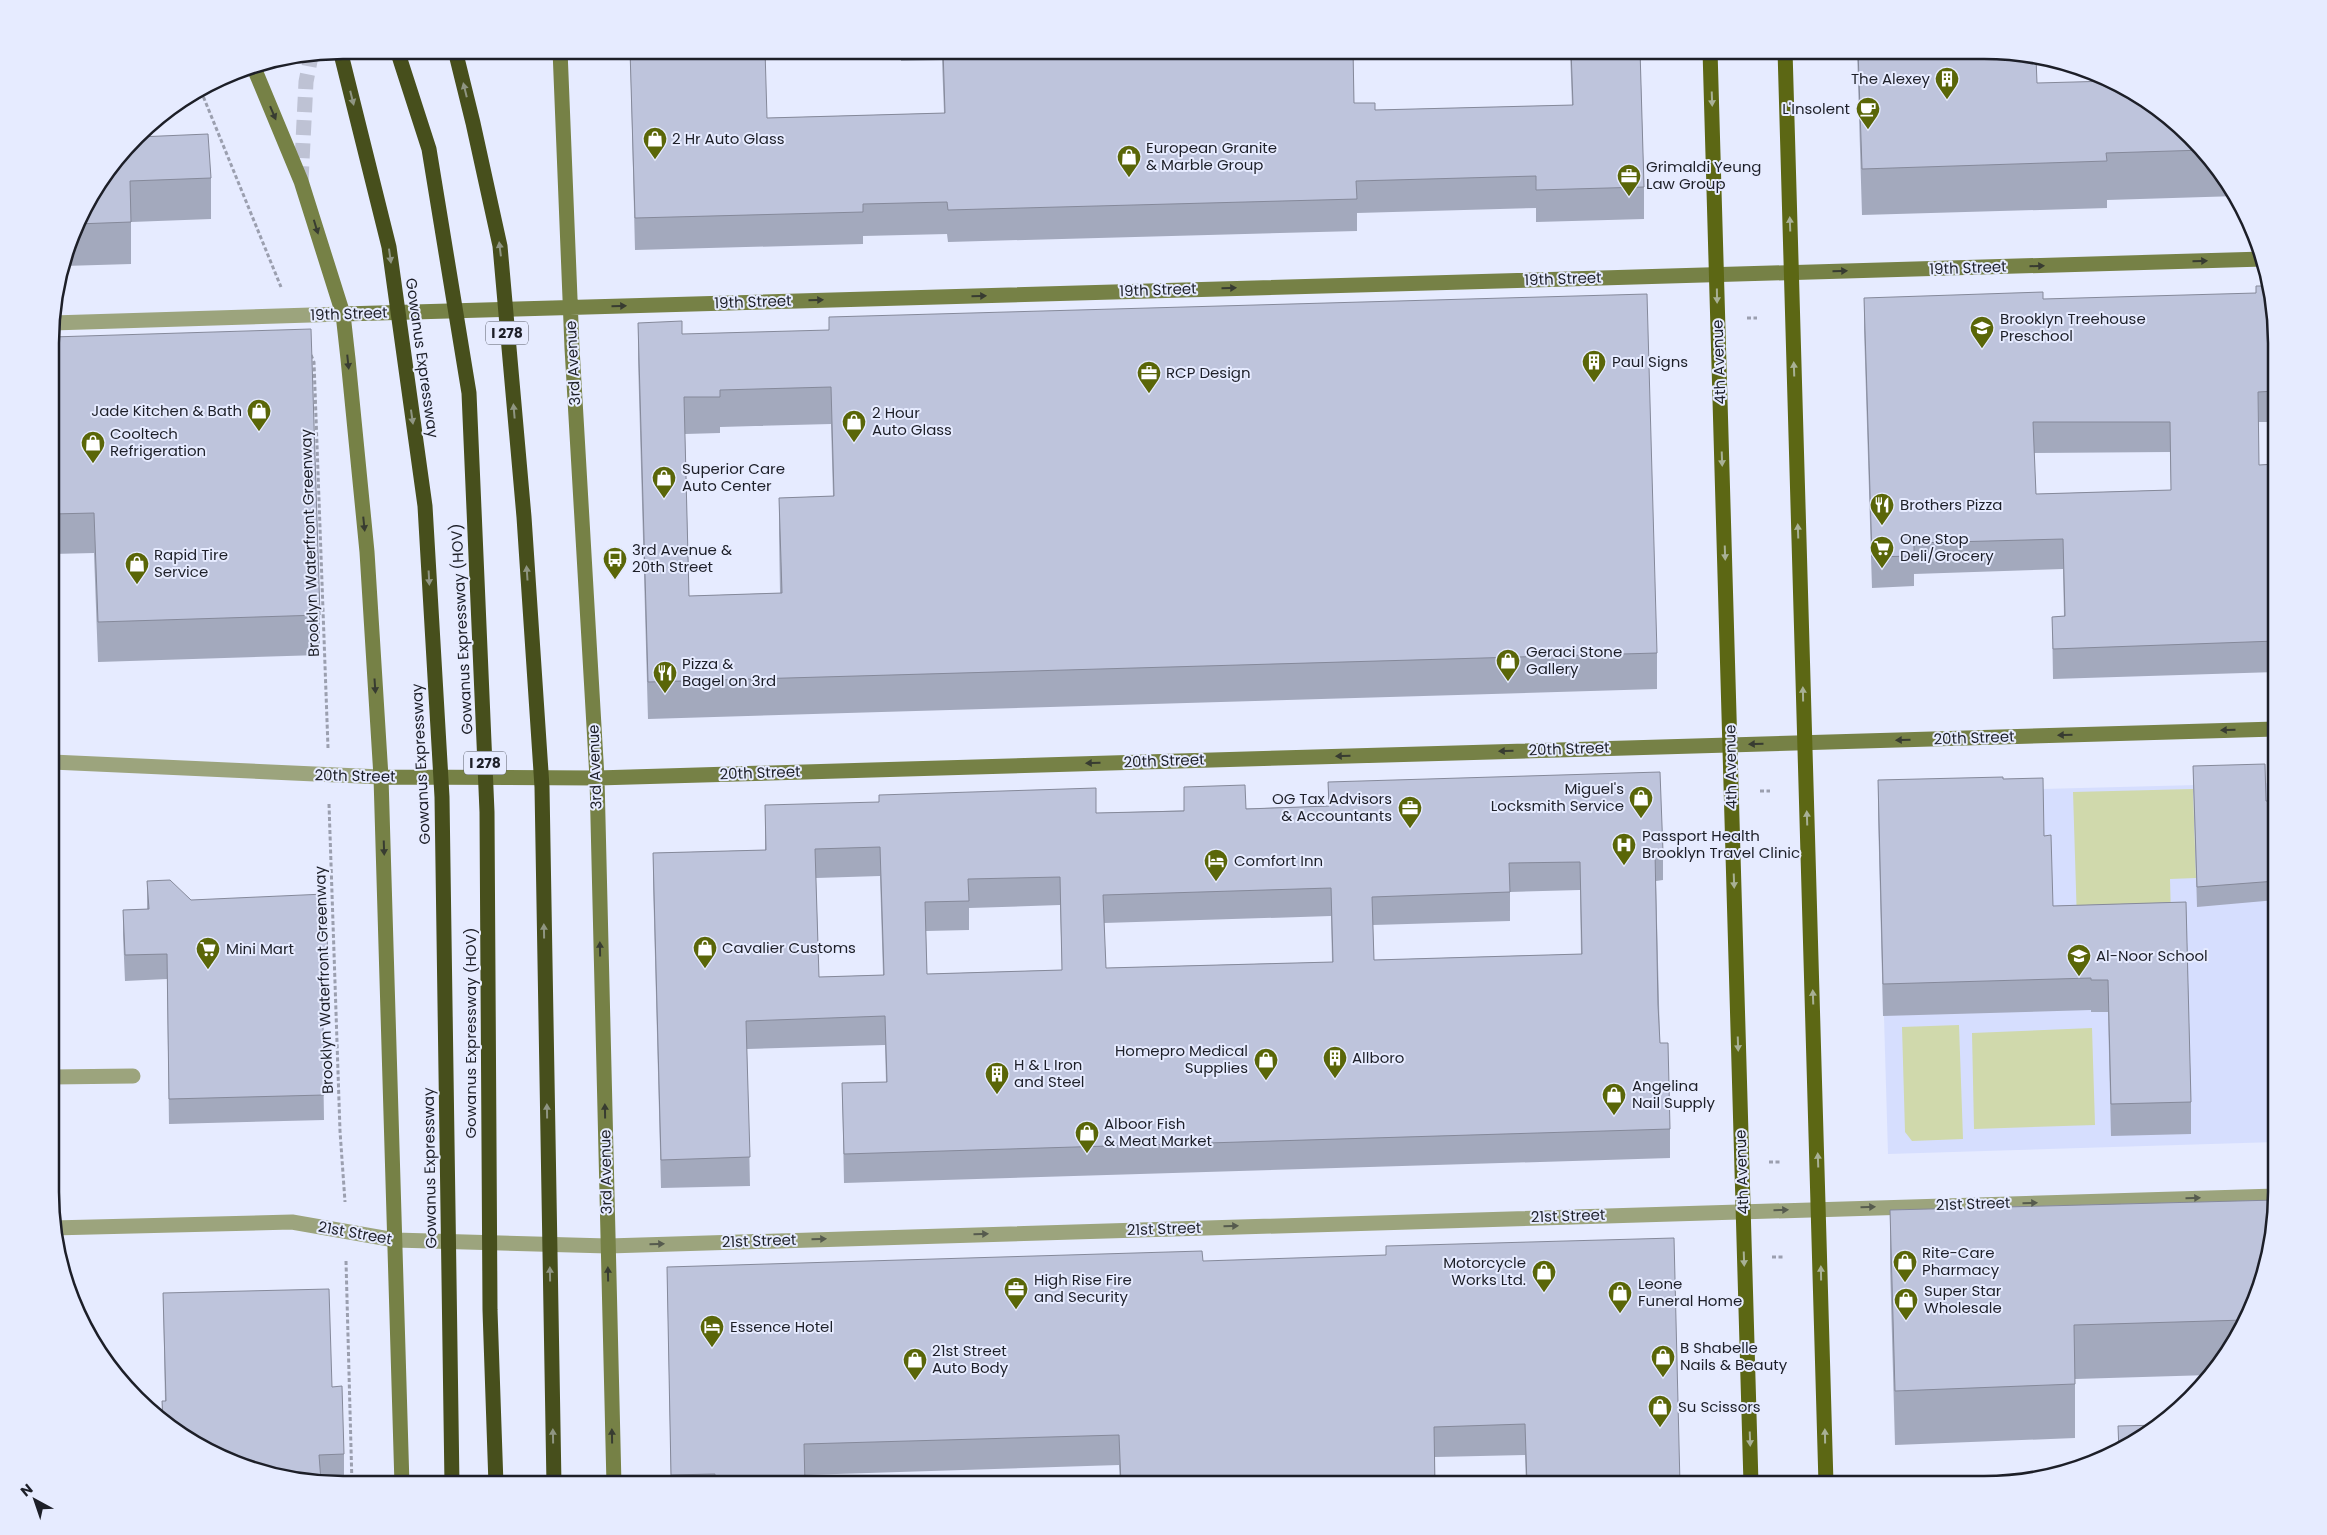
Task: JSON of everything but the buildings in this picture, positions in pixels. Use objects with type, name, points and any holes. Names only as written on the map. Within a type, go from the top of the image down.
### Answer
[{"type":"highway","name":"Gowanus Expressway","points":[[342,59],[388,247],[425,506],[442,797],[452,1476]]},
{"type":"highway","name":"Gowanus Expressway (HOV)","points":[[401,59],[429,149],[469,393],[487,812],[490,1300],[496,1476]]},
{"type":"highway","name":"I 278","points":[[457,59],[474,123],[500,246],[524,517],[542,787],[554,1476]]},
{"type":"main road","name":"3rd Avenue","points":[[560,59],[570,308],[596,778],[614,1476]]},
{"type":"main road","name":"4th Avenue","points":[[1710,59],[1751,1476]]},
{"type":"main road","points":[[1785,59],[1826,1476]]},
{"type":"main road","points":[[256,72],[301,181],[343,314],[367,552],[381,777],[402,1476]]},
{"type":"main road","name":"19th Street","points":[[343,314],[2256,259]]},
{"type":"main road","name":"20th Street","points":[[381,777],[596,778],[2268,729]]},
{"type":"street","name":"19th Street","points":[[59,323],[343,314]]},
{"type":"street","name":"20th Street","points":[[59,762],[381,777]]},
{"type":"street","points":[[59,1078],[133,1076]]},
{"type":"street","name":"21st Street","points":[[61,1228],[292,1222],[395,1240],[608,1246],[2268,1196]]},
{"type":"path","points":[[203,96],[273,269]]},
{"type":"path","points":[[1741,318],[1757,318]]},
{"type":"path","name":"Brooklyn Waterfront Greenway","points":[[309,349],[314,362],[328,736]]},
{"type":"path","name":"Brooklyn Waterfront Greenway","points":[[329,815],[340,1144]]},
{"type":"path","points":[[1765,1162],[1781,1162]]},
{"type":"path","points":[[346,1282],[352,1476]]},
{"type":"shaded area","name":"Al-Noor School","points":[[2268,783],[2268,1142],[1888,1154],[1878,812],[1965,791]]},
{"type":"green space","points":[[2193,789],[2196,878],[2170,879],[2171,918],[2077,922],[2073,792]]},
{"type":"green space","points":[[1959,1025],[1963,1139],[1912,1141],[1905,1132],[1902,1027]]},
{"type":"green space","points":[[2092,1028],[2095,1125],[1974,1129],[1972,1033]]},
{"type":"tunnel","points":[[301,181],[306,82],[310,60]]},
{"type":"place","name":"The Alexey","points":[[1947,100]]},
{"type":"place","name":"L'Insolent","points":[[1868,130]]},
{"type":"place","name":"2 Hr Auto Glass","points":[[655,160]]},
{"type":"place","name":"European Granite & Marble Group","points":[[1129,178]]},
{"type":"place","name":"Grimaldi Yeung Law Group","points":[[1629,197]]},
{"type":"place","name":"Brooklyn Treehouse Preschool","points":[[1982,349]]},
{"type":"place","name":"Paul Signs","points":[[1594,383]]},
{"type":"place","name":"RCP Design","points":[[1149,394]]},
{"type":"place","name":"Jade Kitchen & Bath","points":[[259,432]]},
{"type":"place","name":"2 Hour Auto Glass","points":[[854,443]]},
{"type":"place","name":"Cooltech Refrigeration","points":[[93,464]]},
{"type":"place","name":"Superior Care Auto Center","points":[[664,499]]},
{"type":"place","name":"Brothers Pizza","points":[[1882,526]]},
{"type":"place","name":"One Stop Deli/Grocery","points":[[1882,569]]},
{"type":"place","name":"3rd Avenue & 20th Street","points":[[615,580]]},
{"type":"place","name":"Rapid Tire Service","points":[[137,585]]},
{"type":"place","name":"Geraci Stone Gallery","points":[[1508,682]]},
{"type":"place","name":"Pizza & Bagel on 3rd","points":[[665,694]]},
{"type":"place","name":"Miguel's Locksmith Service","points":[[1641,819]]},
{"type":"place","name":"OG Tax Advisors & Accountants","points":[[1410,829]]},
{"type":"place","name":"Passport Health Brooklyn Travel Clinic","points":[[1624,866]]},
{"type":"place","name":"Comfort Inn","points":[[1216,882]]},
{"type":"place","name":"Cavalier Customs","points":[[705,969]]},
{"type":"place","name":"Mini Mart","points":[[208,970]]},
{"type":"place","name":"Al-Noor School","points":[[2079,977]]},
{"type":"place","name":"Allboro","points":[[1335,1079]]},
{"type":"place","name":"Homepro Medical Supplies","points":[[1266,1081]]},
{"type":"place","name":"H & L Iron and Steel","points":[[997,1095]]},
{"type":"place","name":"Angelina Nail Supply","points":[[1614,1116]]},
{"type":"place","name":"Alboor Fish & Meat Market","points":[[1087,1154]]},
{"type":"place","name":"Rite-Care Pharmacy","points":[[1905,1283]]},
{"type":"place","name":"Motorcycle Works Ltd.","points":[[1544,1293]]},
{"type":"place","name":"High Rise Fire and Security","points":[[1016,1310]]},
{"type":"place","name":"Leone Funeral Home","points":[[1620,1314]]},
{"type":"place","name":"Super Star Wholesale","points":[[1906,1321]]},
{"type":"place","name":"Essence Hotel","points":[[712,1348]]},
{"type":"place","name":"B Shabelle Nails & Beauty","points":[[1663,1378]]},
{"type":"place","name":"21st Street Auto Body","points":[[915,1381]]},
{"type":"place","name":"Su Scissors","points":[[1660,1428]]}]
